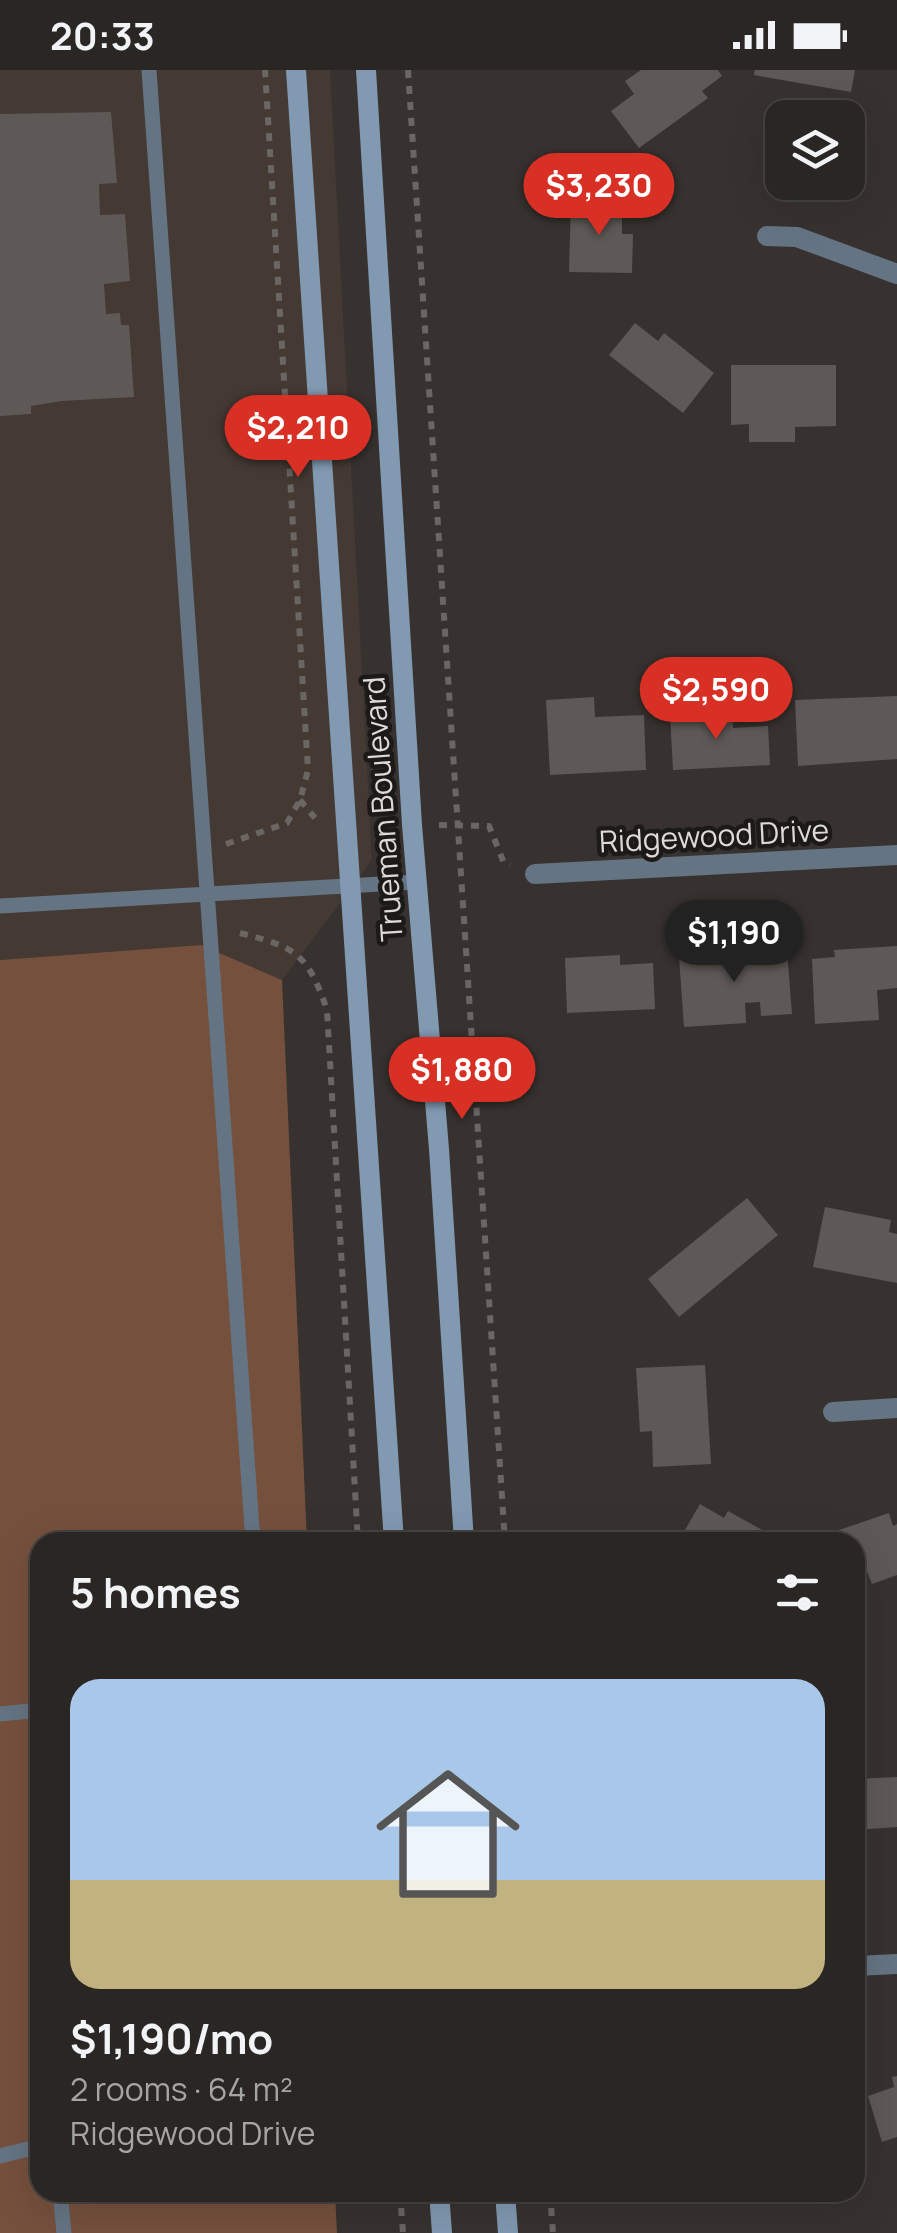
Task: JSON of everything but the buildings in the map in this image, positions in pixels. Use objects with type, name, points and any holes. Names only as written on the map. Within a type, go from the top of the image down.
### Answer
[{"type":"main road","name":"Trueman Boulevard","points":[[296,70],[393,1532]]},
{"type":"main road","name":"Trueman Boulevard","points":[[366,70],[412,825],[463,1532]]},
{"type":"main road","points":[[440,2202],[442,2233]]},
{"type":"main road","points":[[506,2202],[508,2233]]},
{"type":"street","points":[[766,236],[797,237],[897,274]]},
{"type":"street","name":"Ridgewood Drive","points":[[535,874],[897,856]]},
{"type":"street","points":[[833,1412],[897,1408]]},
{"type":"street","points":[[865,1966],[897,1964]]},
{"type":"lane","points":[[149,70],[251,1532]]},
{"type":"lane","points":[[0,906],[416,882]]},
{"type":"lane","points":[[0,1714],[30,1711]]},
{"type":"lane","points":[[0,2156],[30,2148]]},
{"type":"lane","points":[[61,2202],[64,2233]]},
{"type":"path","points":[[201,850],[287,823],[300,800],[308,770],[265,70]]},
{"type":"path","points":[[408,70],[505,1532]]},
{"type":"path","points":[[300,800],[315,818]]},
{"type":"path","points":[[412,825],[489,826],[504,863],[535,874]]},
{"type":"path","points":[[240,933],[287,945],[314,970],[327,1010],[357,1532]]},
{"type":"path","points":[[314,970],[320,962]]},
{"type":"path","points":[[400,2202],[402,2233]]},
{"type":"path","points":[[551,2202],[553,2233]]},
{"type":"shaded area","points":[[0,70],[330,70],[372,860],[282,980],[200,945],[0,960]]},
{"type":"shaded area","points":[[201,945],[282,980],[307,1532],[30,1532],[30,2202],[335,2202],[337,2233],[0,2233],[0,960]]}]
